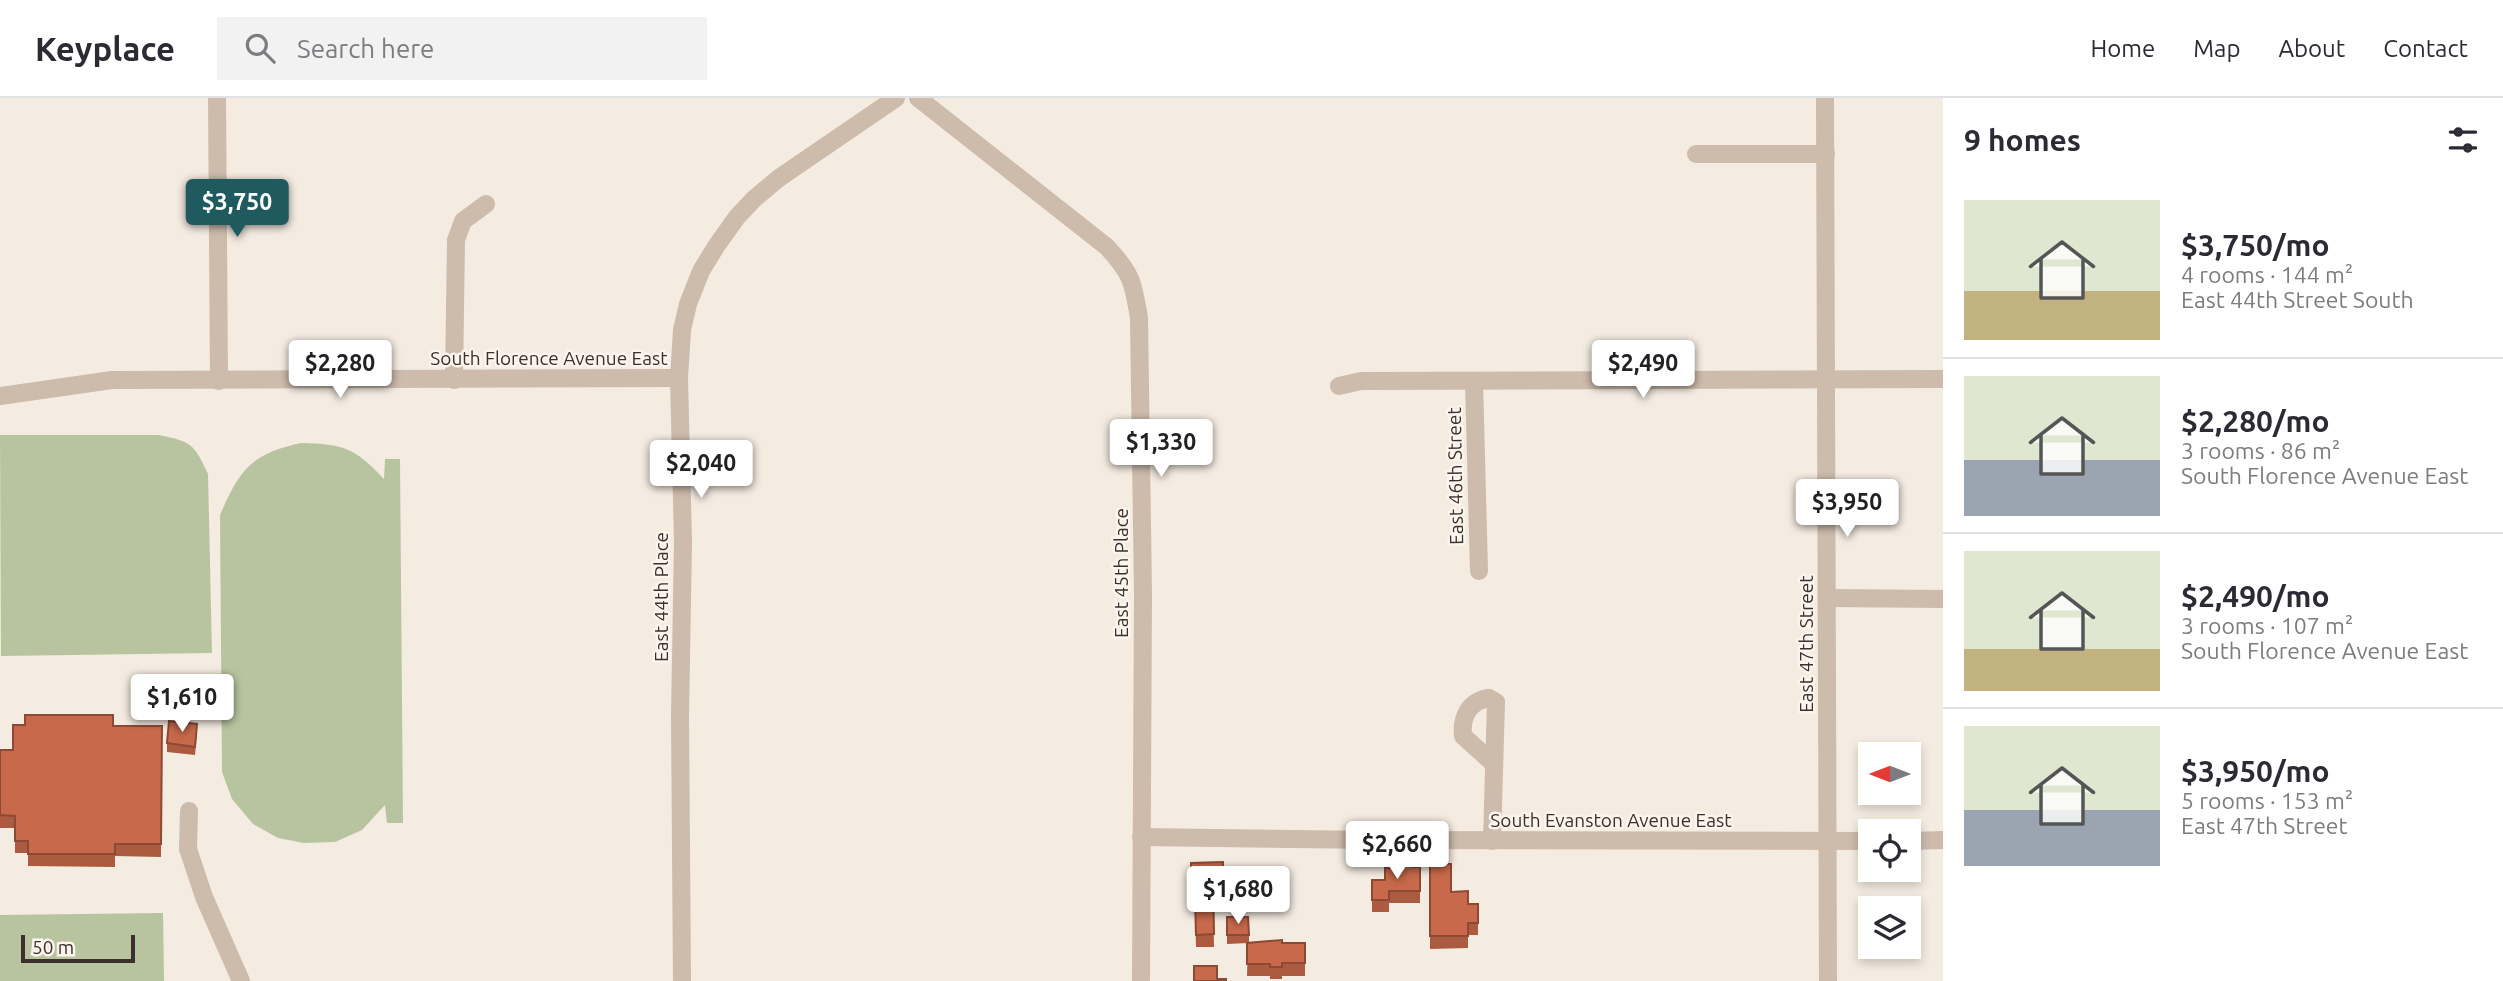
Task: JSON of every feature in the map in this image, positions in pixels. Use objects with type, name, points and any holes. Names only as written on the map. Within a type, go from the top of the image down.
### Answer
[{"type":"street","points":[[218,98],[219,381]]},
{"type":"street","name":"East 44th Place","points":[[681,981],[680,715],[683,542],[679,378],[682,330],[688,304],[701,271],[737,217],[779,178],[896,98]]},
{"type":"street","name":"East 45th Place","points":[[918,98],[1107,247],[1126,268],[1134,286],[1139,317],[1143,594],[1141,981]]},
{"type":"street","name":"East 47th Street","points":[[1825,98],[1828,981]]},
{"type":"street","points":[[1696,154],[1826,154]]},
{"type":"street","points":[[454,380],[456,240],[463,221],[486,204]]},
{"type":"street","name":"South Florence Avenue East","points":[[0,396],[112,380],[679,378]]},
{"type":"street","points":[[1339,386],[1361,381],[1943,379]]},
{"type":"street","name":"East 46th Street","points":[[1474,381],[1479,571]]},
{"type":"street","points":[[1828,598],[1943,599]]},
{"type":"street","points":[[1492,841],[1494,764]]},
{"type":"street","points":[[189,811],[188,849],[204,897],[242,981]]},
{"type":"street","name":"South Evanston Avenue East","points":[[1140,837],[1858,841]]},
{"type":"street","points":[[1921,841],[1943,840]]},
{"type":"green space","points":[[0,435],[158,435],[178,439],[195,450],[208,474],[212,653],[1,656]]},
{"type":"green space","points":[[301,443],[348,450],[365,460],[384,479],[385,459],[400,459],[403,823],[387,823],[385,805],[362,830],[335,842],[304,843],[278,838],[253,824],[232,799],[222,772],[220,515],[234,486],[249,466],[270,452]]},
{"type":"green space","points":[[163,913],[164,981],[0,981],[0,915]]},
{"type":"building","points":[[25,715],[113,715],[113,726],[162,726],[161,844],[115,844],[115,854],[28,854],[28,841],[15,841],[15,816],[0,815],[0,750],[13,750],[13,725],[25,725]]},
{"type":"building","points":[[169,721],[197,724],[195,747],[167,743]]},
{"type":"building","points":[[1223,862],[1223,877],[1213,877],[1214,934],[1196,935],[1191,863]]},
{"type":"building","points":[[1392,863],[1412,863],[1412,867],[1420,867],[1420,891],[1389,891],[1389,900],[1372,900],[1372,880],[1385,880],[1385,868],[1392,868]]},
{"type":"building","points":[[1430,864],[1451,864],[1451,892],[1468,891],[1468,904],[1478,904],[1478,923],[1468,923],[1468,936],[1430,936]]},
{"type":"building","points":[[1227,917],[1248,917],[1249,935],[1227,935]]},
{"type":"building","points":[[1282,940],[1282,943],[1305,943],[1305,963],[1282,963],[1282,967],[1247,964],[1247,943]]},
{"type":"building","points":[[1194,966],[1217,966],[1217,979],[1226,981],[1194,981]]}]
